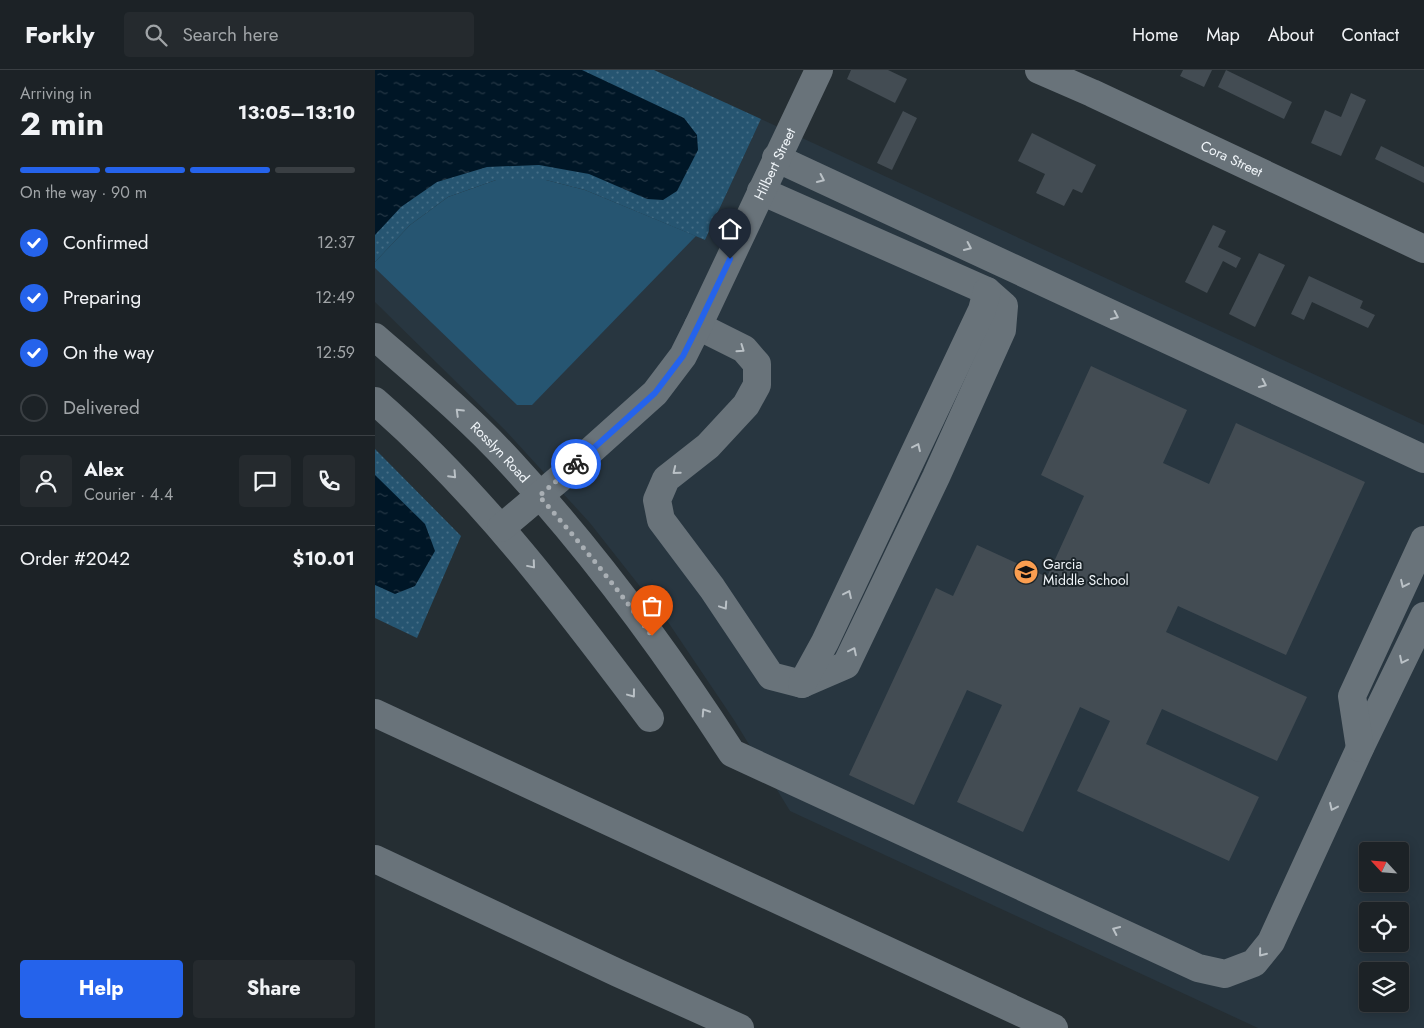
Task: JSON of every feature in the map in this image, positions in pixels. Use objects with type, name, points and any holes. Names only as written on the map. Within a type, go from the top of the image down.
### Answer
[{"type":"street","name":"Hilbert Street","points":[[501,528],[655,393],[683,356],[819,70]]},
{"type":"street","name":"Cora Street","points":[[1039,70],[1424,249]]},
{"type":"street","points":[[776,158],[1424,459]]},
{"type":"street","points":[[698,326],[744,349],[757,364],[757,384],[746,404],[708,446],[666,479],[657,500],[661,520],[712,588],[771,676],[802,684],[846,665],[928,495],[1002,330],[1004,306],[987,291],[761,191]]},
{"type":"street","name":"Rosslyn Road","points":[[375,337],[449,403],[510,462],[582,545],[632,608],[693,693],[732,753],[1198,968],[1225,974],[1254,963],[1271,942],[1359,748]]},
{"type":"street","points":[[375,401],[429,450],[501,528],[591,640],[650,718]]},
{"type":"street","points":[[1359,748],[1352,696],[1424,540]]},
{"type":"street","points":[[1359,748],[1424,616]]},
{"type":"street","points":[[375,714],[1054,1028]]},
{"type":"street","points":[[375,859],[740,1028]]},
{"type":"shaded area","points":[[375,70],[654,70],[761,119],[705,240],[585,190],[546,180],[496,180],[448,197],[410,225],[375,262]]},
{"type":"shaded area","name":"Garcia Middle School","points":[[761,119],[1424,425],[1424,1028],[1258,1028],[790,811],[734,720],[668,622],[590,523],[505,430],[375,302],[375,262],[585,190],[705,240]]},
{"type":"shaded area","points":[[496,180],[546,180],[585,190],[696,236],[532,405],[517,405],[375,268],[375,262],[410,225],[448,197]]},
{"type":"shaded area","points":[[375,449],[461,536],[417,638],[375,618]]},
{"type":"water","points":[[375,70],[582,70],[684,118],[697,135],[698,150],[677,191],[663,200],[647,199],[589,174],[539,165],[487,167],[437,182],[401,207],[375,235]]},
{"type":"water","points":[[375,475],[425,524],[435,551],[415,586],[395,594],[375,585]]},
{"type":"building","points":[[851,70],[888,70],[907,79],[895,103],[847,79]]},
{"type":"building","points":[[1183,70],[1212,70],[1204,87],[1180,76]]},
{"type":"building","points":[[1226,70],[1292,102],[1284,119],[1218,87]]},
{"type":"building","points":[[1351,93],[1366,100],[1341,156],[1311,143],[1325,110],[1341,117]]},
{"type":"building","points":[[903,111],[917,118],[892,170],[877,163]]},
{"type":"building","points":[[1032,133],[1096,165],[1082,193],[1073,189],[1064,206],[1036,193],[1045,174],[1018,161]]},
{"type":"building","points":[[1381,146],[1424,167],[1424,183],[1375,159]]},
{"type":"building","points":[[1213,225],[1226,231],[1218,247],[1241,258],[1236,268],[1223,261],[1207,293],[1185,282]]},
{"type":"building","points":[[1259,253],[1285,265],[1255,327],[1229,314]]},
{"type":"building","points":[[1309,276],[1363,301],[1360,308],[1375,315],[1368,328],[1312,302],[1304,320],[1291,314]]},
{"type":"building","points":[[1091,366],[1187,410],[1163,463],[1209,484],[1236,423],[1365,482],[1286,655],[1178,606],[1166,632],[1307,697],[1277,761],[1162,709],[1146,744],[1259,797],[1229,861],[1077,791],[1110,721],[1080,707],[1023,832],[957,802],[1002,705],[967,690],[914,805],[849,775],[936,588],[953,596],[977,545],[1047,577],[1084,496],[1041,475]]},
{"type":"way so far","points":[[576,464],[539,496],[582,545],[652,636]]},
{"type":"place","name":"Garcia Middle School","points":[[1026,572]]},
{"type":"route","points":[[576,464],[655,393],[683,356],[730,259]]}]
